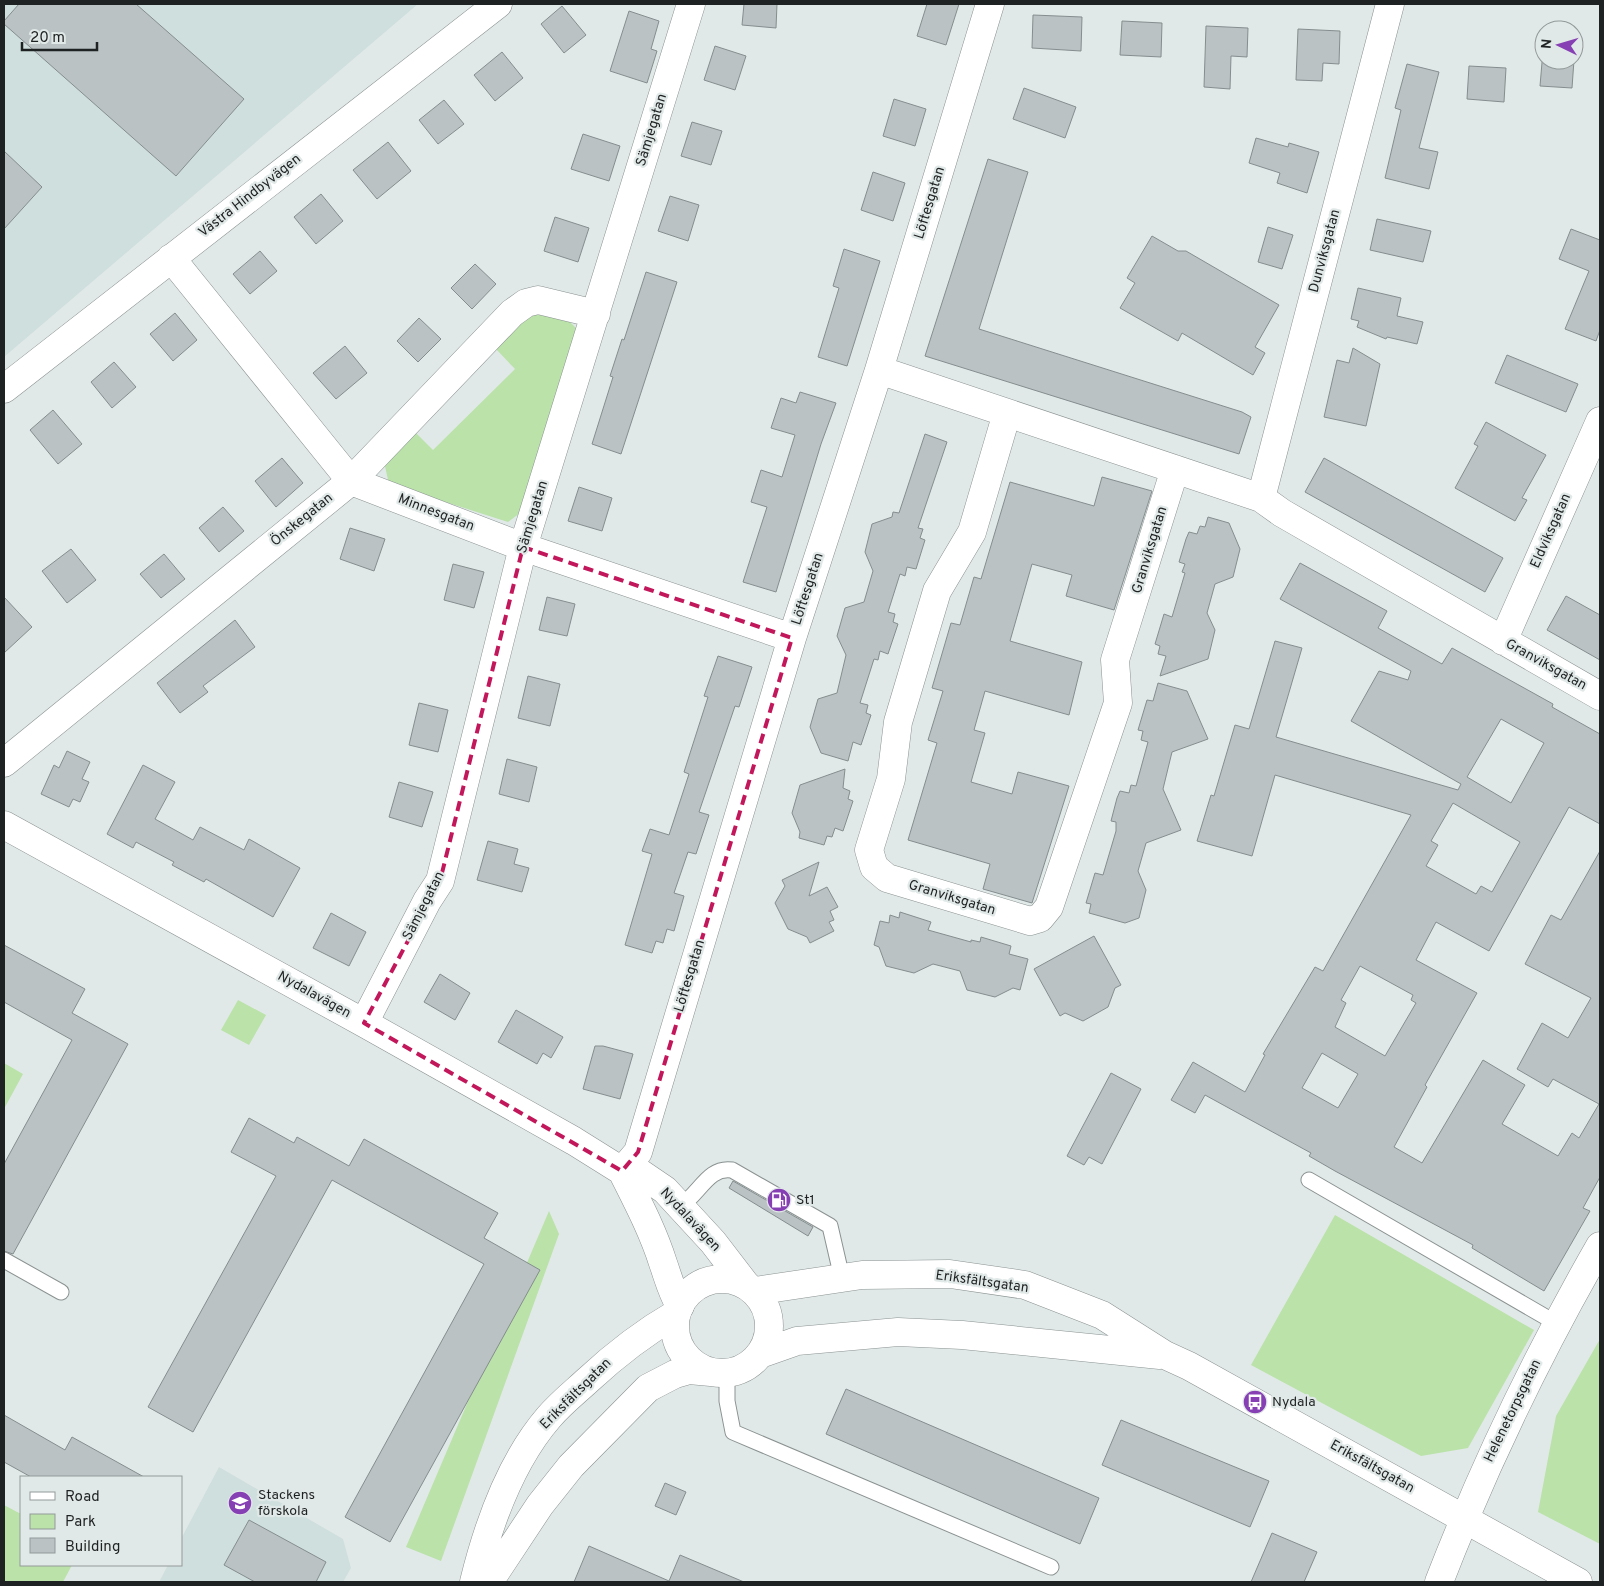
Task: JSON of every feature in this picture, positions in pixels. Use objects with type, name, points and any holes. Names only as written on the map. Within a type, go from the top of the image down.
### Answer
[{"type":"street","name":"Västra Hindbyvägen","points":[[4,389],[498,4]]},
{"type":"street","name":"Sämjegatan","points":[[364,1023],[427,901],[440,881],[523,547],[691,4]]},
{"type":"street","name":"Löftesgatan","points":[[622,1171],[638,1152],[792,638],[879,370],[990,4]]},
{"type":"street","name":"Dunviksgatan","points":[[1261,498],[1390,4]]},
{"type":"street","points":[[171,258],[351,481]]},
{"type":"street","name":"Önskegatan","points":[[4,763],[351,481],[492,332],[526,303],[538,300],[596,314]]},
{"type":"street","name":"Granviksgatan","points":[[879,370],[1261,498],[1282,513],[1600,696]]},
{"type":"street","name":"Granviksgatan","points":[[1007,413],[972,532],[936,591],[898,722],[892,779],[869,850],[874,867],[887,878],[1030,921],[1040,918],[1049,907],[1118,703],[1115,660],[1175,469]]},
{"type":"street","name":"Eldviksgatan","points":[[1503,641],[1600,421]]},
{"type":"street","name":"Minnesgatan","points":[[351,481],[523,547],[792,638]]},
{"type":"street","name":"Nydalavägen","points":[[4,825],[364,1023],[574,1141],[622,1171],[640,1173],[665,1190],[713,1242],[751,1288]]},
{"type":"street","name":"Nydalavägen","points":[[622,1171],[641,1208],[663,1263],[668,1285],[678,1310]]},
{"type":"street","name":"Helenetorpsgatan","points":[[1440,1582],[1476,1488],[1556,1323],[1600,1246]]},
{"type":"street","name":"Eriksfältsgatan","points":[[751,1288],[862,1275],[950,1274],[1025,1285],[1102,1315],[1165,1356],[1189,1366],[1578,1582]]},
{"type":"street","points":[[489,1582],[540,1506],[571,1466],[648,1388],[675,1374],[689,1370],[719,1372],[746,1367],[760,1354],[768,1339],[770,1322],[765,1305],[751,1288],[732,1279],[716,1279],[701,1284],[688,1293],[678,1310],[677,1339],[682,1350],[700,1367],[719,1372]]},
{"type":"street","name":"Eriksfältsgatan","points":[[474,1582],[484,1545],[510,1479],[532,1440],[550,1416],[620,1350],[678,1310]]},
{"type":"street","name":"Eriksfältsgatan","points":[[760,1354],[797,1341],[898,1332],[1015,1339],[1165,1356]]},
{"type":"lane","points":[[680,1206],[689,1200],[714,1172],[722,1168],[732,1170],[830,1226],[842,1278]]},
{"type":"lane","points":[[1309,1180],[1556,1323]]},
{"type":"lane","points":[[4,1260],[62,1292]]},
{"type":"lane","points":[[719,1372],[733,1432],[1051,1567]]},
{"type":"highlighted area","points":[[523,547],[792,638],[638,1152],[622,1171],[364,1023],[440,881]]},
{"type":"shaded area","points":[[4,4],[418,4],[4,357]]},
{"type":"shaded area","name":"Stackens förskola","points":[[219,1467],[343,1539],[351,1568],[343,1582],[159,1582],[167,1566],[182,1566],[182,1537]]},
{"type":"green space","points":[[533,311],[564,316],[581,333],[524,510],[508,522],[389,484],[384,462],[413,430],[433,450],[515,369],[496,349]]},
{"type":"green space","points":[[238,1000],[266,1015],[249,1045],[221,1030]]},
{"type":"green space","points":[[4,1063],[23,1074],[4,1109]]},
{"type":"green space","points":[[549,1211],[559,1234],[441,1561],[406,1547]]},
{"type":"green space","points":[[1335,1215],[1534,1330],[1468,1448],[1421,1456],[1251,1365]]},
{"type":"green space","points":[[1600,1339],[1600,1544],[1538,1512],[1556,1416]]},
{"type":"green space","points":[[4,1505],[20,1513],[20,1566],[71,1566],[63,1582],[4,1582]]},
{"type":"building","points":[[19,4],[136,4],[244,99],[176,176],[4,24],[4,21]]},
{"type":"building","points":[[744,4],[777,4],[776,28],[742,25]]},
{"type":"building","points":[[927,4],[959,4],[946,45],[917,36]]},
{"type":"building","points":[[562,6],[586,35],[564,53],[541,24]]},
{"type":"building","points":[[629,11],[659,21],[651,49],[657,51],[647,83],[610,71]]},
{"type":"building","points":[[1033,15],[1082,17],[1081,51],[1032,48]]},
{"type":"building","points":[[1122,21],[1162,23],[1161,57],[1120,55]]},
{"type":"building","points":[[1206,26],[1248,28],[1247,57],[1231,56],[1230,89],[1204,87]]},
{"type":"building","points":[[1298,29],[1340,31],[1339,64],[1323,63],[1322,81],[1296,80]]},
{"type":"building","points":[[715,46],[746,56],[735,90],[704,80]]},
{"type":"building","points":[[502,52],[523,78],[495,101],[474,75]]},
{"type":"building","points":[[1407,64],[1439,72],[1419,148],[1438,152],[1429,189],[1385,178],[1401,110],[1395,108]]},
{"type":"building","points":[[1469,66],[1506,68],[1504,102],[1467,99]]},
{"type":"building","points":[[1541,70],[1573,70],[1572,88],[1540,86]]},
{"type":"building","points":[[1024,88],[1076,107],[1065,138],[1013,119]]},
{"type":"building","points":[[894,99],[926,109],[915,146],[883,136]]},
{"type":"building","points":[[444,100],[464,124],[438,144],[419,120]]},
{"type":"building","points":[[692,122],[722,131],[711,165],[681,156]]},
{"type":"building","points":[[583,134],[620,146],[609,181],[571,169]]},
{"type":"building","points":[[1256,138],[1288,147],[1289,143],[1319,152],[1307,193],[1277,183],[1280,173],[1249,163]]},
{"type":"building","points":[[388,142],[411,171],[377,199],[353,170]]},
{"type":"building","points":[[4,151],[42,187],[4,229]]},
{"type":"building","points":[[988,159],[1028,172],[979,329],[1242,412],[1251,417],[1239,454],[925,356]]},
{"type":"building","points":[[873,172],[905,183],[893,221],[861,210]]},
{"type":"building","points":[[321,194],[343,221],[316,244],[294,217]]},
{"type":"building","points":[[670,196],[699,205],[688,241],[658,231]]},
{"type":"building","points":[[555,217],[589,228],[578,262],[544,251]]},
{"type":"building","points":[[1377,219],[1431,231],[1423,262],[1370,250]]},
{"type":"building","points":[[1268,227],[1293,235],[1282,269],[1258,262]]},
{"type":"building","points":[[1571,229],[1600,240],[1600,330],[1596,341],[1565,329],[1589,271],[1559,259]]},
{"type":"building","points":[[1152,236],[1178,251],[1186,251],[1279,305],[1255,347],[1265,353],[1253,375],[1182,333],[1178,341],[1120,308],[1135,283],[1127,278]]},
{"type":"building","points":[[844,249],[880,261],[847,366],[818,357],[839,288],[833,286]]},
{"type":"building","points":[[260,251],[277,271],[250,294],[233,274]]},
{"type":"building","points":[[475,264],[496,284],[472,309],[451,288]]},
{"type":"building","points":[[646,272],[677,282],[621,454],[592,444],[613,377],[610,376]]},
{"type":"building","points":[[1358,288],[1401,298],[1397,316],[1423,322],[1417,344],[1387,337],[1386,339],[1357,327],[1359,321],[1351,319]]},
{"type":"building","points":[[175,313],[197,340],[173,361],[150,334]]},
{"type":"building","points":[[419,318],[441,339],[418,362],[397,341]]},
{"type":"building","points":[[345,346],[367,373],[336,399],[313,373]]},
{"type":"building","points":[[1353,348],[1380,364],[1366,426],[1324,417],[1337,360],[1349,363]]},
{"type":"building","points":[[1507,355],[1578,384],[1566,412],[1495,383]]},
{"type":"building","points":[[114,362],[136,387],[112,408],[91,382]]},
{"type":"building","points":[[800,392],[836,403],[821,444],[776,592],[743,582],[767,507],[751,502],[761,470],[782,477],[795,435],[771,428],[781,398],[796,403]]},
{"type":"building","points":[[53,410],[82,444],[58,464],[30,430]]},
{"type":"building","points":[[1486,422],[1546,455],[1522,498],[1527,500],[1515,521],[1455,488],[1478,446],[1474,444]]},
{"type":"building","points":[[925,434],[947,442],[918,528],[923,529],[920,538],[925,540],[916,569],[907,567],[905,576],[900,574],[888,612],[895,614],[893,622],[898,624],[888,654],[880,651],[878,660],[874,659],[860,703],[868,705],[866,713],[871,715],[861,745],[853,742],[848,761],[821,753],[810,727],[818,699],[837,693],[846,655],[837,636],[845,608],[864,602],[873,571],[865,552],[872,524],[892,517],[893,512],[899,513]]},
{"type":"building","points":[[282,458],[303,483],[276,507],[255,481]]},
{"type":"building","points":[[1324,458],[1503,558],[1485,592],[1305,492]]},
{"type":"building","points":[[1102,477],[1152,491],[1114,610],[1066,596],[1072,575],[1032,564],[1010,641],[1082,662],[1069,715],[985,691],[974,730],[985,733],[971,782],[1012,794],[1018,772],[1069,786],[1032,903],[983,889],[990,864],[908,840],[937,743],[928,740],[943,691],[932,688],[951,623],[960,625],[974,577],[981,579],[1010,482],[1094,506]]},
{"type":"building","points":[[579,487],[612,498],[602,531],[568,521]]},
{"type":"building","points":[[223,507],[244,531],[219,552],[199,528]]},
{"type":"building","points":[[1208,517],[1229,523],[1240,549],[1233,577],[1215,584],[1207,613],[1215,630],[1208,659],[1160,676],[1166,656],[1158,654],[1160,646],[1155,644],[1164,614],[1172,617],[1185,573],[1182,572],[1185,564],[1179,562],[1189,532],[1197,534],[1200,526],[1205,527]]},
{"type":"building","points":[[350,528],[385,539],[374,571],[340,559]]},
{"type":"building","points":[[71,549],[96,580],[67,603],[42,571]]},
{"type":"building","points":[[164,554],[185,579],[161,598],[140,574]]},
{"type":"building","points":[[1300,563],[1387,611],[1378,628],[1442,664],[1452,648],[1553,704],[1552,707],[1600,734],[1600,824],[1569,807],[1489,951],[1436,922],[1416,960],[1477,993],[1425,1085],[1427,1087],[1394,1147],[1422,1163],[1483,1060],[1525,1085],[1502,1124],[1558,1156],[1572,1133],[1579,1138],[1599,1104],[1553,1079],[1548,1087],[1517,1069],[1542,1023],[1568,1038],[1591,998],[1525,964],[1551,915],[1561,920],[1600,851],[1600,1177],[1583,1208],[1590,1211],[1544,1291],[1472,1248],[1473,1245],[1335,1171],[1309,1156],[1311,1153],[1205,1095],[1195,1113],[1171,1100],[1193,1062],[1245,1092],[1265,1055],[1263,1054],[1315,967],[1323,971],[1411,815],[1275,775],[1252,856],[1197,841],[1211,795],[1214,796],[1235,725],[1249,729],[1275,641],[1302,648],[1276,737],[1458,790],[1461,784],[1351,721],[1379,671],[1408,680],[1411,671],[1280,599]],"holes":[[[1501,719],[1544,743],[1511,803],[1467,777]],[[1453,803],[1520,842],[1492,892],[1481,886],[1476,894],[1426,866],[1438,845],[1431,841]],[[1360,966],[1413,995],[1411,1000],[1416,1003],[1385,1056],[1335,1027],[1346,1003],[1341,1000]],[[1322,1053],[1358,1074],[1338,1108],[1302,1088]]]},
{"type":"building","points":[[453,564],[484,572],[474,608],[444,600]]},
{"type":"building","points":[[1566,596],[1600,615],[1600,660],[1547,630]]},
{"type":"building","points":[[4,597],[32,627],[4,653]]},
{"type":"building","points":[[547,597],[575,604],[567,636],[539,630]]},
{"type":"building","points":[[235,620],[255,647],[203,686],[208,692],[180,713],[157,683]]},
{"type":"building","points":[[718,656],[752,667],[739,707],[735,706],[699,812],[709,815],[696,854],[688,852],[674,893],[684,896],[674,931],[667,929],[663,943],[656,941],[652,953],[625,945],[652,854],[642,851],[650,829],[669,835],[689,774],[684,772],[708,697],[704,696]]},
{"type":"building","points":[[528,676],[560,684],[550,726],[518,718]]},
{"type":"building","points":[[1158,683],[1187,691],[1208,739],[1172,752],[1163,789],[1181,830],[1146,843],[1138,871],[1146,890],[1139,918],[1125,923],[1089,913],[1091,904],[1086,903],[1095,873],[1103,875],[1116,831],[1116,822],[1111,821],[1117,798],[1120,791],[1129,793],[1131,785],[1136,786],[1148,742],[1141,740],[1143,731],[1138,730],[1147,700],[1153,701]]},
{"type":"building","points":[[419,703],[448,710],[438,752],[409,745]]},
{"type":"building","points":[[67,751],[90,762],[82,779],[89,782],[80,802],[73,799],[69,807],[41,794],[54,765],[59,768]]},
{"type":"building","points":[[507,759],[537,767],[529,802],[499,794]]},
{"type":"building","points":[[143,765],[175,782],[155,819],[193,840],[200,827],[244,850],[249,839],[300,868],[273,917],[206,879],[204,882],[172,865],[174,862],[136,842],[133,848],[107,834]]},
{"type":"building","points":[[845,769],[843,788],[850,791],[848,799],[853,801],[843,831],[835,828],[832,837],[827,836],[824,845],[799,838],[800,832],[792,813],[800,785]]},
{"type":"building","points":[[399,782],[433,792],[422,827],[389,817]]},
{"type":"building","points":[[488,841],[518,849],[514,864],[529,868],[522,892],[477,880]]},
{"type":"building","points":[[819,862],[809,896],[827,887],[838,907],[830,911],[834,920],[829,922],[834,931],[810,943],[807,937],[788,929],[775,903],[785,886],[782,880]]},
{"type":"building","points":[[900,912],[931,922],[928,930],[971,942],[971,940],[980,942],[981,937],[1011,946],[1009,954],[1028,959],[1020,990],[1013,988],[995,997],[967,990],[960,971],[933,964],[914,973],[886,966],[879,947],[874,945],[880,921],[889,923],[890,915],[899,918]]},
{"type":"building","points":[[331,913],[366,932],[349,966],[313,948]]},
{"type":"building","points":[[1094,936],[1121,985],[1115,988],[1108,1007],[1083,1021],[1065,1013],[1060,1016],[1034,969]]},
{"type":"building","points":[[4,945],[85,989],[72,1013],[128,1044],[13,1254],[4,1251],[4,1164],[72,1040],[4,1002]]},
{"type":"building","points":[[440,974],[470,993],[455,1020],[424,1002]]},
{"type":"building","points":[[516,1010],[563,1037],[551,1058],[543,1053],[537,1064],[498,1042]]},
{"type":"building","points":[[595,1046],[603,1046],[633,1054],[620,1099],[583,1089]]},
{"type":"building","points":[[1111,1073],[1141,1089],[1102,1164],[1089,1157],[1084,1165],[1067,1156]]},
{"type":"building","points":[[249,1118],[294,1143],[297,1137],[349,1166],[364,1139],[498,1213],[484,1238],[540,1270],[390,1542],[345,1517],[484,1264],[332,1180],[193,1432],[148,1407],[276,1176],[231,1152]]},
{"type":"building","points":[[733,1181],[813,1227],[808,1236],[729,1188]]},
{"type":"building","points":[[846,1389],[1099,1498],[1080,1544],[826,1434]]},
{"type":"building","points":[[4,1415],[65,1450],[72,1437],[142,1476],[29,1476],[4,1462]]},
{"type":"building","points":[[1121,1420],[1269,1481],[1250,1527],[1102,1465]]},
{"type":"building","points":[[665,1483],[686,1492],[676,1515],[655,1506]]},
{"type":"building","points":[[249,1520],[326,1562],[316,1582],[255,1582],[224,1565]]},
{"type":"building","points":[[1272,1533],[1317,1552],[1304,1582],[1251,1582]]},
{"type":"building","points":[[589,1546],[669,1581],[680,1555],[744,1582],[574,1582]]},
{"type":"place","name":"St1","points":[[779,1200]]},
{"type":"place","name":"Nydala","points":[[1255,1402]]},
{"type":"place","name":"Stackens förskola","points":[[240,1503]]}]
